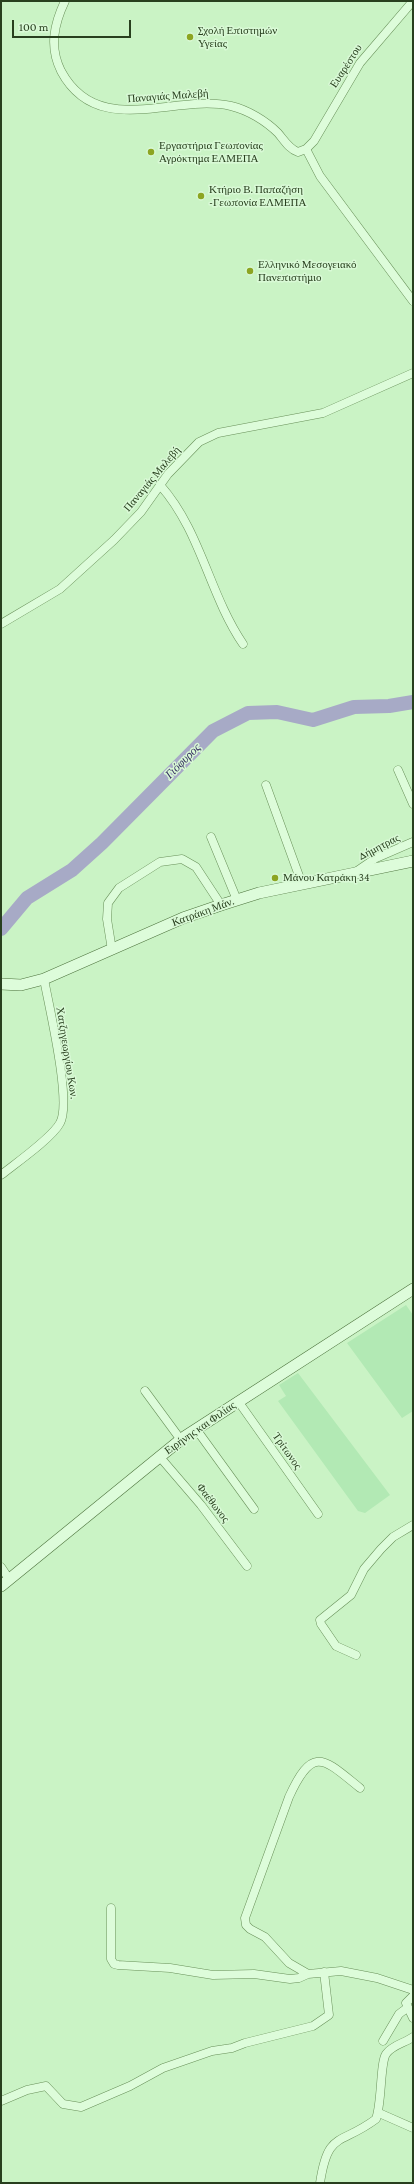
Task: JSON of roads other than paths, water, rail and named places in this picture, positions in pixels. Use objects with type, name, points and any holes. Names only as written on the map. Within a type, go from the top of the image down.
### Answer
[{"type":"street","name":"Παναγιάς Μαλεβή","points":[[65,1],[55,28],[55,56],[67,80],[76,90],[89,100],[105,107],[122,110],[199,104],[230,106],[246,111],[266,124],[296,152],[306,149]]},
{"type":"street","name":"Ευαρέστου","points":[[306,149],[318,136],[365,56],[413,1]]},
{"type":"street","points":[[306,149],[320,176],[413,301]]},
{"type":"street","name":"Παναγιάς Μαλεβή","points":[[1,624],[60,589],[114,540],[141,512],[160,485],[189,451],[199,442],[218,433],[323,413],[413,373]]},
{"type":"street","points":[[160,485],[170,496],[187,524],[232,627],[242,644]]},
{"type":"street","points":[[398,770],[413,804]]},
{"type":"street","points":[[266,785],[302,884]]},
{"type":"street","points":[[211,837],[237,900]]},
{"type":"street","name":"Δήμητρας","points":[[356,872],[376,858],[413,842]]},
{"type":"street","points":[[112,950],[107,919],[108,903],[119,888],[160,862],[182,859],[196,867],[221,904]]},
{"type":"street","name":"Κατράκη Μάν.","points":[[1,984],[21,985],[44,979],[183,918],[221,904],[302,884],[413,861]]},
{"type":"street","name":"Χατζηγεωργίου Κων.","points":[[1,1175],[56,1128],[64,1113],[64,1092],[44,979]]},
{"type":"street","name":"Ειρήνης και Φιλίας","points":[[5,1582],[159,1456],[196,1429],[413,1289]]},
{"type":"street","points":[[145,1391],[181,1440]]},
{"type":"street","name":"Τρίτωνος","points":[[238,1401],[318,1514]]},
{"type":"street","points":[[196,1429],[254,1509]]},
{"type":"street","name":"Φαέθωνος","points":[[159,1456],[201,1505],[247,1566]]},
{"type":"street","points":[[356,1655],[336,1646],[321,1624],[320,1620],[351,1595],[364,1569],[380,1549],[393,1537],[413,1525]]},
{"type":"street","points":[[1,1567],[5,1582]]},
{"type":"street","points":[[308,1974],[290,1963],[275,1950],[265,1937],[250,1929],[246,1925],[245,1918],[289,1796],[296,1780],[304,1770],[315,1762],[322,1760],[360,1788]]},
{"type":"street","points":[[111,1908],[111,1959],[114,1964],[180,1969],[213,1975],[254,1974],[290,1979],[299,1978],[308,1974],[324,1972],[349,1972],[413,1990]]},
{"type":"street","points":[[1,2101],[27,2090],[46,2086],[63,2104],[81,2107],[130,2086],[152,2073],[170,2065],[212,2051],[238,2047],[245,2043],[313,2026],[328,2015],[324,1972]]},
{"type":"street","points":[[413,1996],[406,2003],[407,2008],[413,2018]]},
{"type":"street","points":[[383,2041],[399,2014],[407,2008]]},
{"type":"street","points":[[320,2183],[324,2159],[330,2147],[340,2139],[370,2124],[376,2119],[379,2113],[386,2053],[413,2037]]},
{"type":"street","points":[[379,2113],[413,2128]]},
{"type":"waterway","name":"Γιόφυρος","points":[[1,929],[27,898],[72,870],[102,843],[213,731],[248,713],[277,712],[313,720],[354,707],[389,706],[413,702]]},
{"type":"place","name":"Σχολή Επιστημών Υγείας","points":[[190,37]]},
{"type":"place","name":"Εργαστήρια Γεωπονίας Αγρόκτημα ΕΛΜΕΠΑ","points":[[151,152]]},
{"type":"place","name":"Κτήριο Β. Παπαζήση -Γεωπονία ΕΛΜΕΠΑ","points":[[201,196]]},
{"type":"place","name":"Ελληνικό Μεσογειακό Πανεπιστήμιο","points":[[250,271]]},
{"type":"place","name":"Μάνου Κατράκη 34","points":[[275,878]]}]
